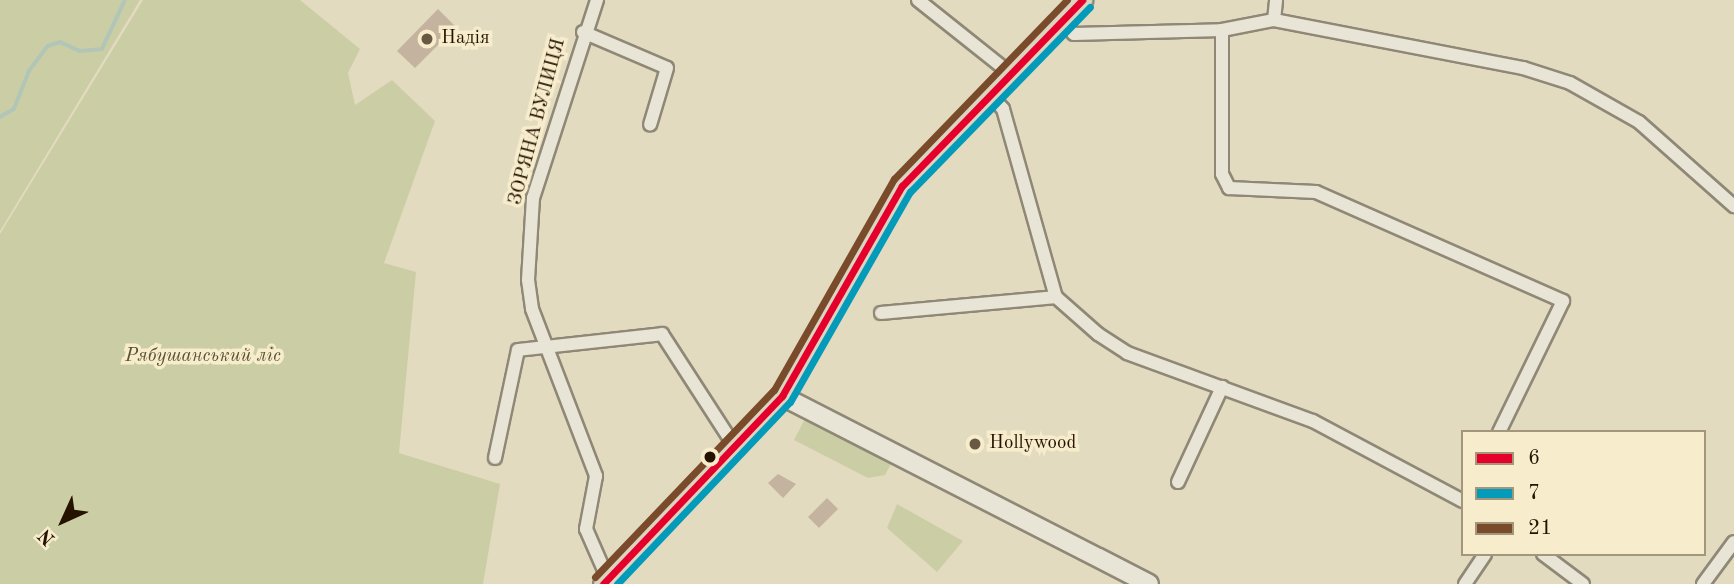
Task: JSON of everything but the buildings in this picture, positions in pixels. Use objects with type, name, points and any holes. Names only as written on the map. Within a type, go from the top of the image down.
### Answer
[{"type":"main road","points":[[606,582],[737,450],[782,396],[883,210],[1083,0]]},
{"type":"street","name":"ЗОРЯНА ВУЛИЦЯ","points":[[597,0],[583,32],[533,198],[528,279],[548,344],[596,475],[586,529],[606,582]]},
{"type":"street","points":[[918,0],[1011,74]]},
{"type":"street","points":[[1273,20],[1276,0]]},
{"type":"street","points":[[1062,22],[1074,34],[1222,30],[1273,20],[1464,53],[1570,83],[1639,122],[1734,206]]},
{"type":"street","points":[[1222,30],[1222,174],[1229,188],[1316,192],[1563,301],[1500,430]]},
{"type":"street","name":"ЗОРЯНА ВУЛИЦЯ","points":[[583,32],[667,68],[650,125]]},
{"type":"street","points":[[990,95],[1003,109],[1056,297],[1127,353],[1313,421],[1461,500]]},
{"type":"street","points":[[881,313],[1056,297]]},
{"type":"street","points":[[495,458],[518,349],[662,334],[737,450]]},
{"type":"street","points":[[1178,482],[1222,387]]},
{"type":"street","points":[[782,396],[1149,584]]},
{"type":"street","points":[[1703,584],[1734,542]]},
{"type":"street","points":[[1465,584],[1484,556]]},
{"type":"street","points":[[1547,556],[1583,584]]},
{"type":"green space","points":[[0,0],[140,0],[0,231]]},
{"type":"green space","name":"Рябушанський ліс","points":[[143,0],[300,0],[360,49],[348,73],[355,105],[392,80],[435,121],[384,263],[416,272],[399,453],[500,484],[483,584],[0,584],[0,234]]},
{"type":"green space","points":[[806,417],[892,462],[885,475],[868,478],[794,440]]},
{"type":"green space","points":[[897,504],[963,541],[937,572],[887,528]]},
{"type":"waterway","points":[[0,117],[14,109],[29,71],[48,46],[60,42],[80,51],[102,49],[125,0]]},
{"type":"transit line","name":"21","points":[[595,577],[774,390],[894,179],[1067,0]]},
{"type":"transit line","name":"6","points":[[603,584],[782,396],[902,186],[1082,0]]},
{"type":"transit line","name":"7","points":[[617,584],[790,402],[910,192],[1090,7]]},
{"type":"place","name":"Надія","points":[[427,39]]},
{"type":"place","name":"Hollywood","points":[[975,444]]}]
